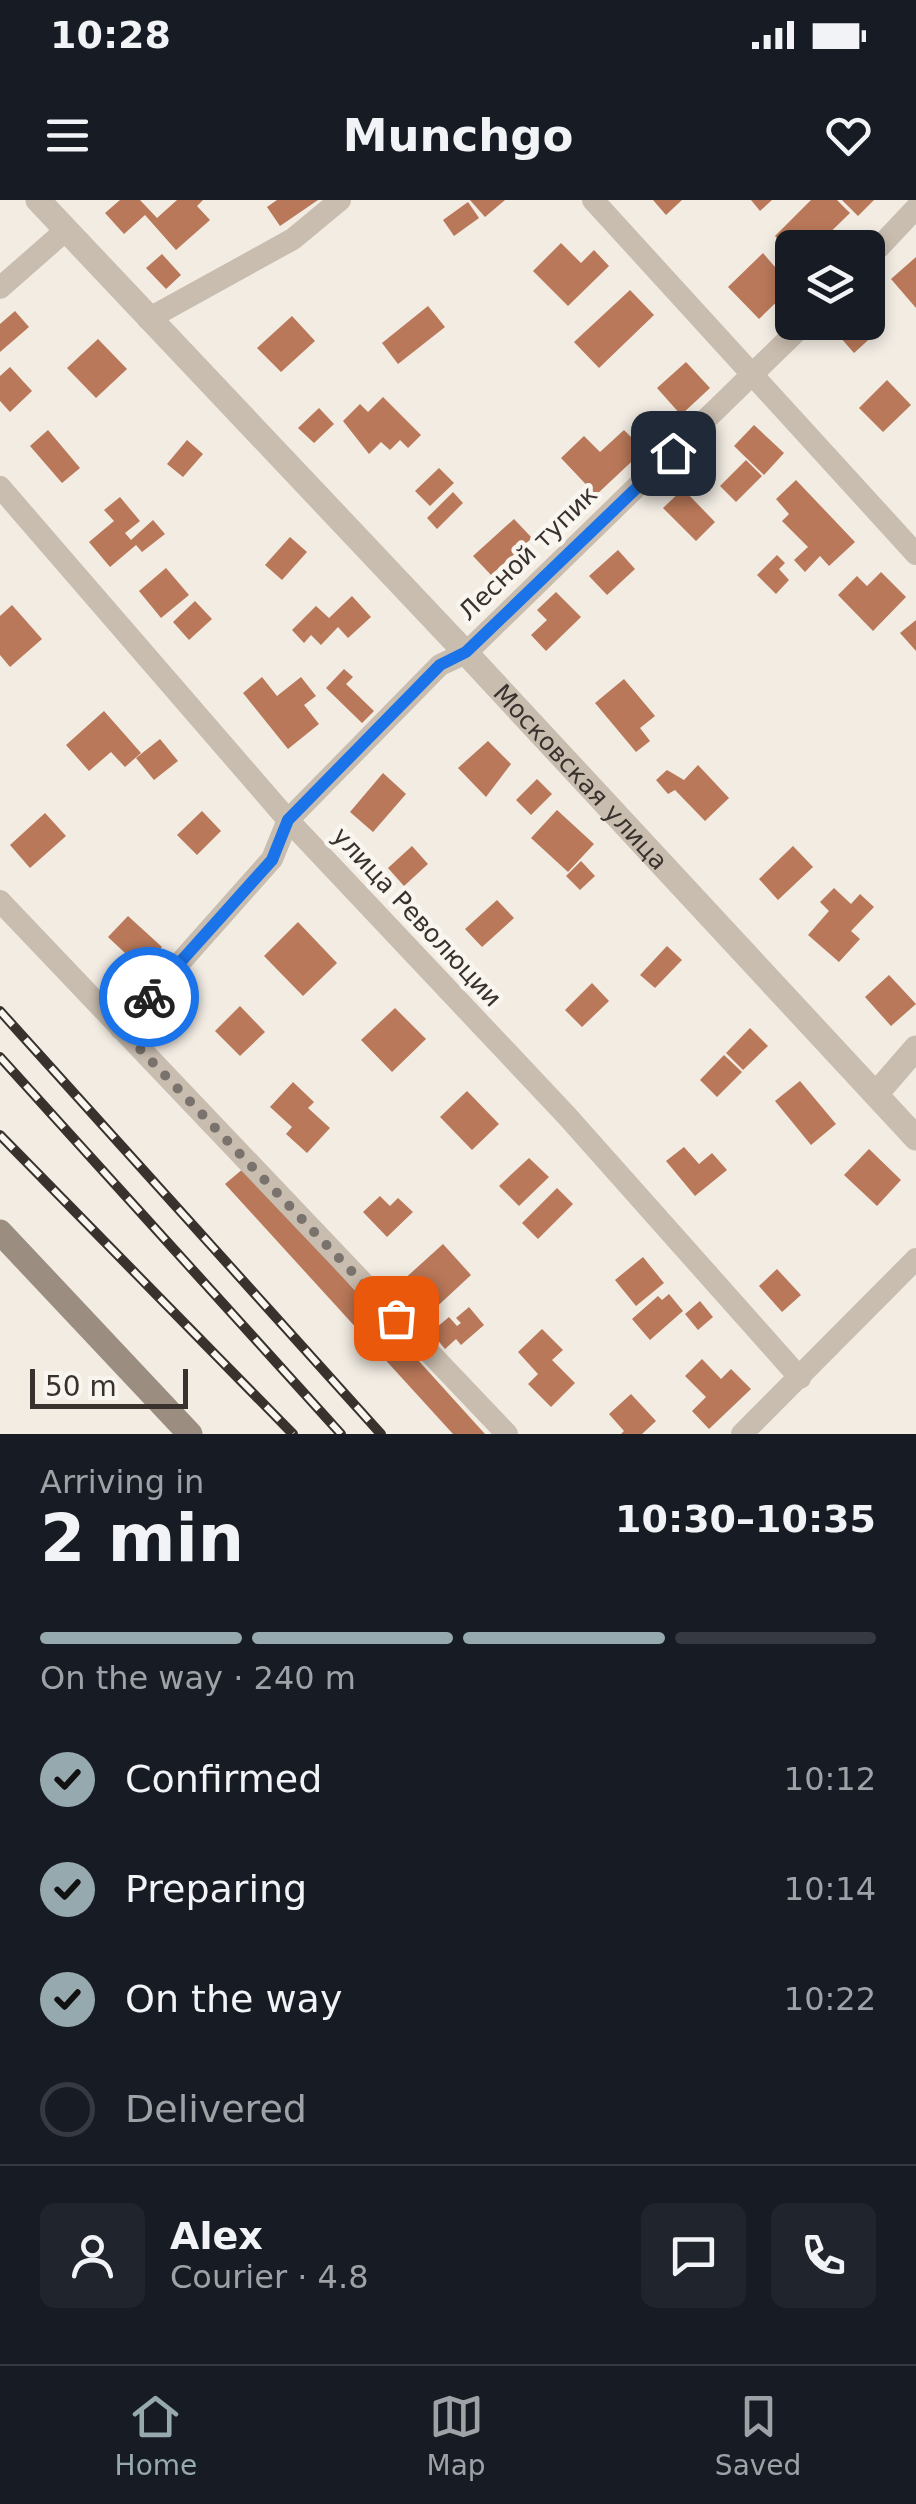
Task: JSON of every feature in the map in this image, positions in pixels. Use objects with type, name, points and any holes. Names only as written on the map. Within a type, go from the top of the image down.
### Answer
[{"type":"main road","points":[[0,1232],[190,1434]]},
{"type":"street","name":"Московская улица","points":[[38,200],[466,652],[916,1138]]},
{"type":"street","points":[[148,318],[292,240],[340,200]]},
{"type":"street","points":[[592,200],[916,554]]},
{"type":"street","points":[[885,240],[916,208]]},
{"type":"street","points":[[0,288],[66,230]]},
{"type":"street","name":"Лесной тупик","points":[[120,1028],[272,860],[288,820],[440,665],[466,652],[789,340]]},
{"type":"street","name":"улица Революции","points":[[0,487],[288,820],[567,1116],[800,1378]]},
{"type":"street","points":[[0,901],[506,1434]]},
{"type":"street","points":[[877,1092],[916,1048]]},
{"type":"street","points":[[742,1434],[916,1259]]},
{"type":"building","points":[[120,200],[140,200],[157,218],[177,200],[203,200],[197,206],[210,220],[176,250],[145,215],[124,234],[105,213]]},
{"type":"building","points":[[277,200],[318,200],[280,226],[267,207]]},
{"type":"building","points":[[470,200],[505,200],[485,217]]},
{"type":"building","points":[[653,200],[682,200],[666,215]]},
{"type":"building","points":[[751,200],[772,200],[760,211]]},
{"type":"building","points":[[811,200],[837,200],[850,213],[833,230],[781,230]]},
{"type":"building","points":[[842,200],[874,200],[858,216]]},
{"type":"building","points":[[468,202],[479,218],[454,236],[443,220]]},
{"type":"building","points":[[561,243],[581,263],[594,250],[609,266],[568,306],[533,271]]},
{"type":"building","points":[[763,253],[775,267],[775,303],[759,319],[728,287]]},
{"type":"building","points":[[162,254],[181,275],[166,289],[146,268]]},
{"type":"building","points":[[916,257],[916,308],[891,279]]},
{"type":"building","points":[[630,290],[654,315],[599,368],[574,342]]},
{"type":"building","points":[[428,306],[445,327],[398,364],[382,343]]},
{"type":"building","points":[[15,311],[29,327],[0,352],[0,324]]},
{"type":"building","points":[[292,316],[315,341],[281,372],[257,348]]},
{"type":"building","points":[[98,339],[127,369],[96,398],[67,368]]},
{"type":"building","points":[[843,340],[868,340],[854,353]]},
{"type":"building","points":[[686,362],[710,388],[681,415],[657,388]]},
{"type":"building","points":[[10,367],[32,391],[10,412],[0,401],[0,376]]},
{"type":"building","points":[[887,380],[911,405],[883,432],[859,408]]},
{"type":"building","points":[[383,397],[421,435],[408,448],[400,440],[390,450],[381,442],[369,454],[343,421],[360,404],[368,412]]},
{"type":"building","points":[[319,408],[334,424],[314,443],[298,428]]},
{"type":"building","points":[[754,425],[784,453],[764,475],[734,446]]},
{"type":"building","points":[[48,430],[80,468],[62,483],[30,446]]},
{"type":"building","points":[[624,430],[644,450],[596,495],[561,458],[584,436],[600,452]]},
{"type":"building","points":[[187,440],[203,454],[183,477],[167,464]]},
{"type":"building","points":[[746,460],[762,476],[736,502],[720,486]]},
{"type":"building","points":[[439,468],[454,483],[430,506],[415,491]]},
{"type":"building","points":[[796,480],[855,542],[829,566],[820,556],[805,572],[794,560],[808,547],[782,521],[789,514],[776,499]]},
{"type":"building","points":[[683,489],[715,522],[696,541],[663,508]]},
{"type":"building","points":[[453,492],[463,503],[437,529],[427,518]]},
{"type":"building","points":[[120,497],[140,521],[125,533],[131,540],[153,520],[165,534],[142,552],[136,545],[110,567],[89,542],[114,521],[104,510]]},
{"type":"building","points":[[514,519],[532,538],[491,575],[473,556]]},
{"type":"building","points":[[290,537],[307,552],[282,580],[265,565]]},
{"type":"building","points":[[618,550],[635,569],[607,595],[589,576]]},
{"type":"building","points":[[777,555],[785,563],[779,569],[789,580],[776,594],[757,575]]},
{"type":"building","points":[[166,568],[189,595],[161,618],[139,591]]},
{"type":"building","points":[[881,572],[906,597],[873,631],[838,595],[857,576],[867,586]]},
{"type":"building","points":[[556,592],[581,617],[546,651],[531,635],[547,620],[537,610]]},
{"type":"building","points":[[352,596],[371,617],[348,638],[338,627],[321,645],[311,635],[304,643],[292,630],[316,606],[329,618]]},
{"type":"building","points":[[195,601],[212,619],[189,640],[173,622]]},
{"type":"building","points":[[12,605],[42,639],[10,667],[0,655],[0,616]]},
{"type":"building","points":[[916,620],[916,651],[900,633]]},
{"type":"building","points":[[344,669],[353,677],[346,684],[374,711],[362,723],[326,688]]},
{"type":"building","points":[[262,677],[277,696],[301,677],[316,696],[304,705],[319,724],[288,749],[243,693]]},
{"type":"building","points":[[624,679],[655,716],[640,728],[650,741],[636,752],[595,703]]},
{"type":"building","points":[[104,711],[141,753],[125,767],[111,752],[89,771],[66,745]]},
{"type":"building","points":[[160,739],[178,761],[154,780],[136,758]]},
{"type":"building","points":[[488,741],[511,764],[486,797],[458,768]]},
{"type":"building","points":[[698,765],[729,798],[705,821],[675,790],[668,794],[656,780],[667,770],[684,780]]},
{"type":"building","points":[[383,773],[406,794],[373,832],[350,812]]},
{"type":"building","points":[[537,779],[552,794],[531,815],[516,800]]},
{"type":"building","points":[[557,810],[594,844],[568,872],[531,838]]},
{"type":"building","points":[[202,811],[221,831],[197,855],[177,835]]},
{"type":"building","points":[[45,813],[66,836],[30,868],[10,845]]},
{"type":"building","points":[[412,846],[428,864],[404,886],[388,868]]},
{"type":"building","points":[[793,846],[813,867],[778,900],[759,879]]},
{"type":"building","points":[[581,861],[595,876],[580,890],[566,876]]},
{"type":"building","points":[[834,888],[851,904],[860,894],[874,907],[851,931],[860,939],[839,962],[808,935],[829,911],[820,902]]},
{"type":"building","points":[[497,900],[514,918],[482,947],[465,929]]},
{"type":"building","points":[[128,916],[162,947],[142,969],[108,937]]},
{"type":"building","points":[[298,922],[337,963],[303,996],[264,956]]},
{"type":"building","points":[[667,946],[682,960],[655,988],[640,975]]},
{"type":"building","points":[[889,975],[916,1004],[891,1026],[865,997]]},
{"type":"building","points":[[592,983],[609,1001],[582,1027],[565,1010]]},
{"type":"building","points":[[240,1006],[265,1032],[240,1056],[215,1031]]},
{"type":"building","points":[[395,1008],[426,1039],[392,1072],[361,1040]]},
{"type":"building","points":[[750,1028],[768,1046],[743,1070],[726,1053]]},
{"type":"building","points":[[724,1055],[742,1072],[717,1097],[700,1080]]},
{"type":"building","points":[[800,1081],[836,1124],[811,1145],[775,1101]]},
{"type":"building","points":[[293,1082],[314,1102],[308,1108],[330,1128],[307,1153],[286,1134],[292,1127],[270,1107]]},
{"type":"building","points":[[467,1091],[499,1124],[472,1150],[440,1117]]},
{"type":"building","points":[[684,1147],[699,1164],[712,1153],[727,1170],[695,1196],[666,1161]]},
{"type":"building","points":[[869,1149],[901,1180],[877,1206],[844,1175]]},
{"type":"building","points":[[529,1158],[549,1177],[519,1206],[499,1186]]},
{"type":"building","points":[[244,1168],[485,1434],[453,1434],[225,1184]]},
{"type":"building","points":[[557,1188],[573,1204],[538,1239],[522,1223]]},
{"type":"building","points":[[380,1196],[390,1206],[398,1198],[413,1212],[387,1237],[363,1212]]},
{"type":"building","points":[[443,1244],[471,1275],[430,1313],[401,1282]]},
{"type":"building","points":[[643,1257],[664,1283],[636,1306],[615,1280]]},
{"type":"building","points":[[777,1269],[801,1295],[782,1312],[759,1286]]},
{"type":"building","points":[[669,1294],[683,1311],[650,1340],[632,1319],[658,1296],[662,1300]]},
{"type":"building","points":[[700,1301],[713,1317],[698,1330],[685,1314]]},
{"type":"building","points":[[469,1307],[484,1325],[461,1345],[456,1339],[445,1349],[431,1332],[449,1317],[457,1326],[461,1323],[456,1318]]},
{"type":"building","points":[[542,1329],[563,1350],[552,1360],[575,1383],[551,1407],[528,1384],[538,1374],[518,1352]]},
{"type":"building","points":[[702,1359],[721,1379],[731,1369],[751,1389],[709,1429],[692,1411],[706,1397],[685,1376]]},
{"type":"building","points":[[631,1394],[656,1421],[642,1434],[621,1434],[624,1431],[609,1414]]},
{"type":"railway","points":[[0,1011],[381,1434]]},
{"type":"railway","points":[[0,1057],[341,1434]]},
{"type":"railway","points":[[0,1135],[293,1434]]},
{"type":"way so far","points":[[149,997],[120,1028],[396,1318]]},
{"type":"route","points":[[149,997],[272,860],[288,820],[440,665],[466,652],[673,453]]}]
